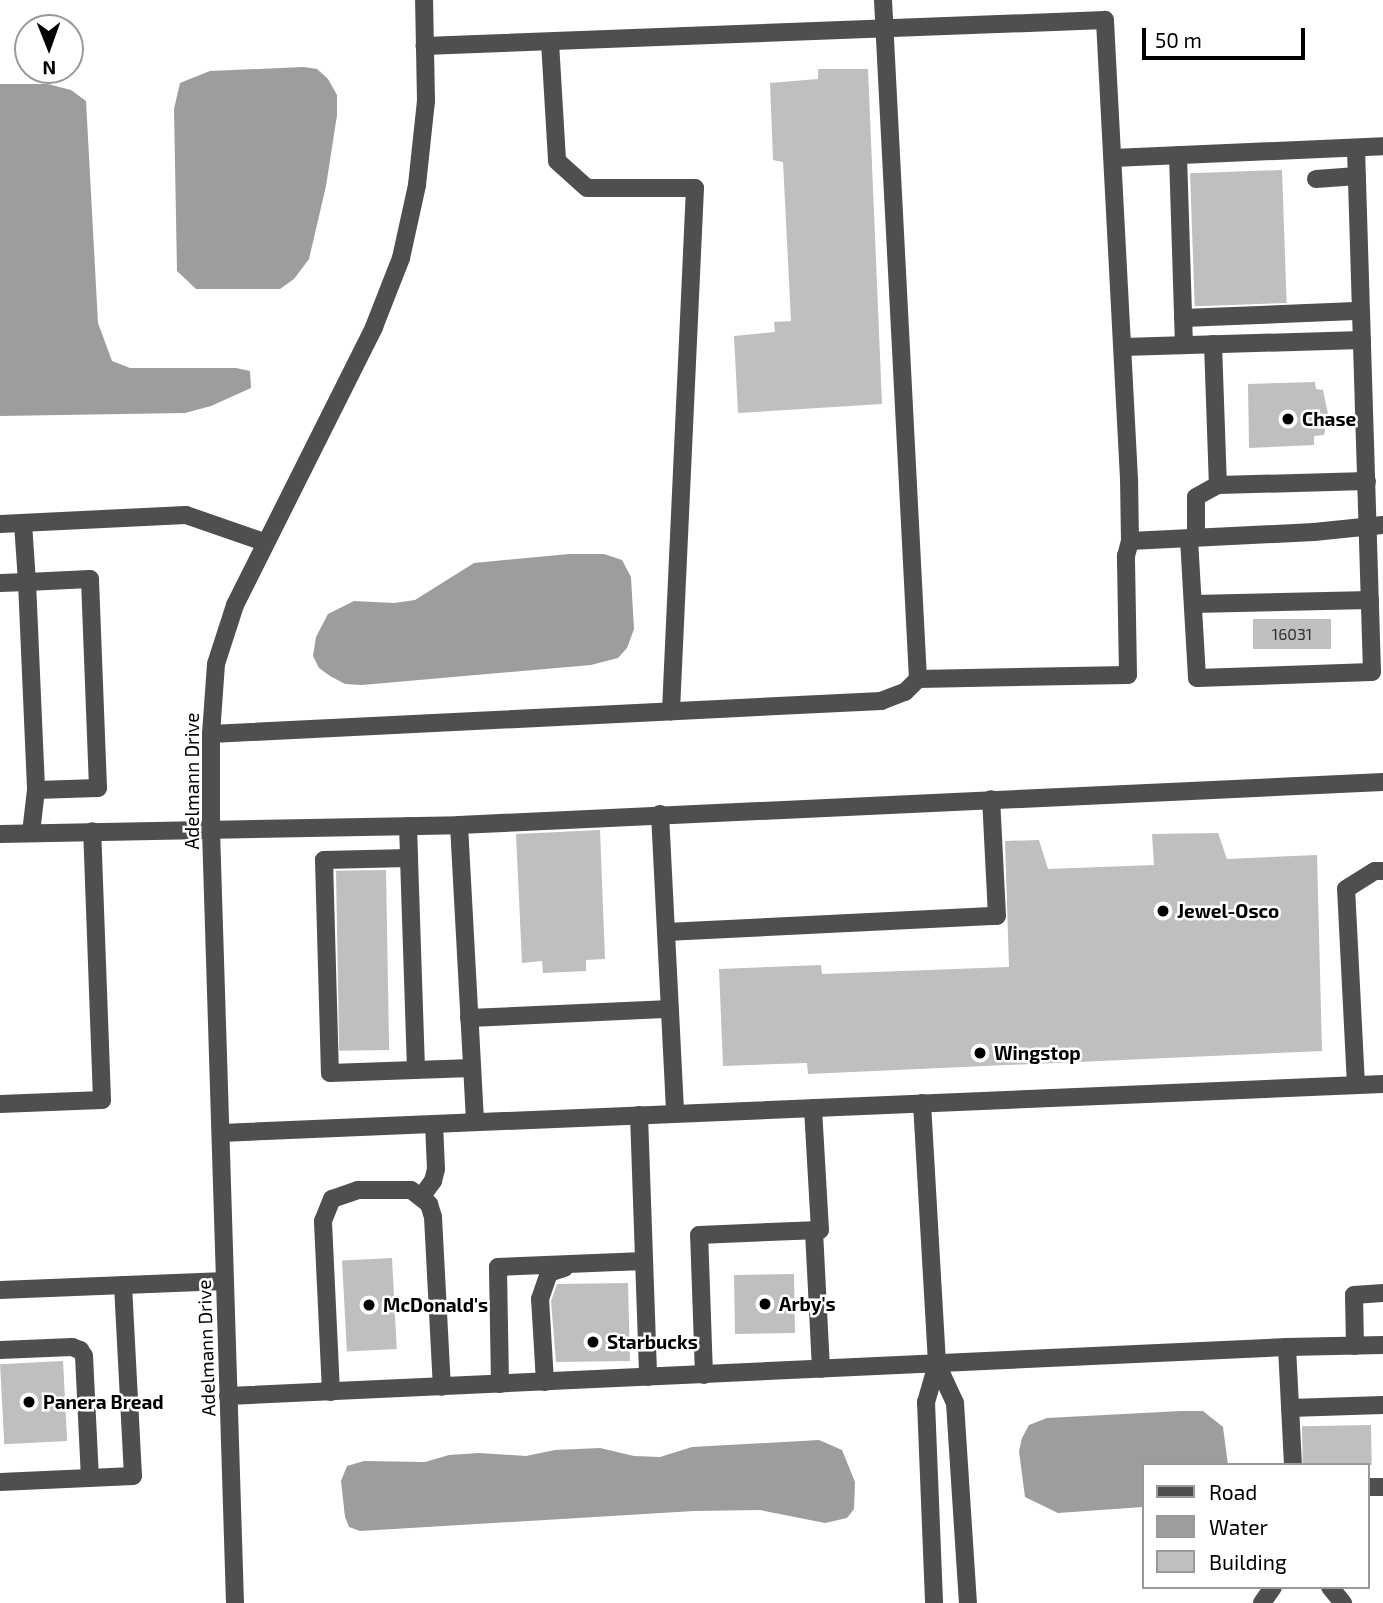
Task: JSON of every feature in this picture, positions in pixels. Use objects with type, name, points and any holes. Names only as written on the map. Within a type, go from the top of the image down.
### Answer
[{"type":"street","points":[[883,0],[918,679]]},
{"type":"street","name":"Adelmann Drive","points":[[235,1603],[211,829],[211,734],[216,664],[234,605],[374,327],[401,258],[419,173],[426,101],[424,1]]},
{"type":"street","points":[[211,734],[881,701],[905,692],[918,679],[1128,675],[1126,556],[1130,541],[1123,347],[1113,158],[1108,127],[1105,20],[424,47]]},
{"type":"street","points":[[550,42],[557,161],[587,188],[695,188],[671,711]]},
{"type":"street","points":[[1113,158],[1383,146]]},
{"type":"street","points":[[1356,148],[1367,481],[1376,526],[1370,600],[1372,672],[1197,678],[1192,538],[1196,497],[1218,485],[1367,481]]},
{"type":"street","points":[[1178,155],[1184,345]]},
{"type":"street","points":[[1316,179],[1357,176]]},
{"type":"street","points":[[1183,318],[1361,307]]},
{"type":"street","points":[[1123,347],[1362,340]]},
{"type":"street","points":[[1213,344],[1218,485]]},
{"type":"street","points":[[0,524],[186,515],[264,542]]},
{"type":"street","points":[[23,523],[36,790],[31,833]]},
{"type":"street","points":[[1130,541],[1376,526]]},
{"type":"street","points":[[0,583],[90,579],[98,788],[36,790]]},
{"type":"street","points":[[1193,604],[1370,600]]},
{"type":"street","points":[[0,834],[459,825],[1383,782]]},
{"type":"street","points":[[666,932],[997,916],[991,799]]},
{"type":"street","points":[[660,814],[675,1114]]},
{"type":"street","points":[[459,825],[475,1122]]},
{"type":"street","points":[[408,826],[416,1070]]},
{"type":"street","points":[[0,1104],[102,1100],[92,831]]},
{"type":"street","points":[[409,858],[324,860],[330,1073],[472,1068]]},
{"type":"street","points":[[1356,1085],[1346,889],[1375,871],[1383,871]]},
{"type":"street","points":[[470,1018],[670,1009]]},
{"type":"street","points":[[221,1133],[1383,1084]]},
{"type":"street","points":[[922,1103],[937,1364],[926,1402],[934,1603]]},
{"type":"street","points":[[704,1375],[699,1235],[820,1230],[813,1108]]},
{"type":"street","points":[[639,1115],[648,1377]]},
{"type":"street","points":[[422,1196],[433,1181],[436,1169],[435,1124]]},
{"type":"street","points":[[331,1392],[323,1221],[332,1199],[358,1190],[411,1190],[429,1204],[433,1217],[442,1387]]},
{"type":"street","points":[[814,1231],[821,1369]]},
{"type":"street","points":[[500,1384],[498,1267],[644,1261]]},
{"type":"street","points":[[545,1382],[540,1299],[544,1279],[550,1273],[578,1265]]},
{"type":"street","points":[[0,1290],[225,1281]]},
{"type":"street","points":[[0,1482],[133,1476],[123,1285]]},
{"type":"street","points":[[1355,1346],[1354,1295],[1383,1293]]},
{"type":"street","points":[[228,1396],[1287,1347],[1383,1345]]},
{"type":"street","points":[[0,1350],[72,1347],[80,1350],[84,1356],[90,1478]]},
{"type":"street","points":[[1287,1347],[1293,1463]]},
{"type":"street","points":[[937,1364],[955,1403],[968,1603]]},
{"type":"street","points":[[1290,1408],[1383,1405]]},
{"type":"street","points":[[1332,1589],[1343,1603]]},
{"type":"water","points":[[304,67],[317,69],[328,79],[337,95],[337,115],[326,186],[309,259],[294,279],[280,289],[196,289],[177,271],[174,109],[180,83],[210,71]]},
{"type":"water","points":[[0,84],[48,84],[71,90],[86,101],[98,323],[112,361],[130,368],[236,368],[250,371],[251,388],[211,406],[185,413],[0,416]]},
{"type":"water","points":[[569,554],[604,554],[622,560],[631,577],[634,629],[627,648],[618,658],[591,665],[362,685],[345,684],[330,676],[319,668],[313,656],[316,637],[328,614],[354,601],[394,603],[415,600],[474,563]]},
{"type":"water","points":[[1203,1411],[1223,1427],[1228,1463],[1142,1463],[1142,1507],[1058,1513],[1025,1497],[1019,1451],[1029,1425],[1047,1418]]},
{"type":"water","points":[[819,1440],[842,1450],[855,1482],[854,1509],[847,1518],[825,1523],[760,1510],[694,1511],[360,1531],[349,1527],[345,1517],[341,1481],[347,1466],[364,1461],[425,1462],[449,1455],[479,1453],[526,1456],[555,1450],[600,1448],[634,1456],[660,1457],[692,1447]]},
{"type":"building","points":[[818,69],[868,69],[882,404],[738,413],[734,336],[775,332],[774,322],[791,321],[783,162],[773,160],[770,83],[818,79]]},
{"type":"building","points":[[1282,170],[1287,303],[1195,306],[1190,173]]},
{"type":"building","name":"Chase","points":[[1315,382],[1316,389],[1323,390],[1328,414],[1324,435],[1314,436],[1314,445],[1249,448],[1248,384]]},
{"type":"building","points":[[1253,619],[1331,619],[1331,649],[1253,649]]},
{"type":"building","points":[[600,830],[605,959],[586,960],[586,971],[543,973],[542,961],[522,963],[516,834]]},
{"type":"building","name":"Jewel-Osco","points":[[1218,833],[1227,859],[1317,855],[1322,1051],[808,1074],[807,1063],[723,1066],[719,969],[821,965],[822,974],[1009,967],[1005,841],[1039,840],[1048,869],[1154,865],[1152,834]]},
{"type":"building","points":[[386,870],[389,1050],[339,1051],[336,871]]},
{"type":"building","name":"McDonald's","points":[[392,1258],[397,1349],[347,1351],[342,1261]]},
{"type":"building","name":"Arby's","points":[[794,1274],[795,1333],[735,1334],[734,1275]]},
{"type":"building","name":"Starbucks","points":[[628,1283],[630,1361],[556,1362],[551,1301],[557,1284]]},
{"type":"building","points":[[63,1361],[67,1441],[4,1444],[0,1364]]},
{"type":"building","points":[[1371,1425],[1372,1465],[1303,1463],[1302,1426]]},
{"type":"place","name":"Chase","points":[[1288,419]]},
{"type":"place","name":"Jewel-Osco","points":[[1163,911]]},
{"type":"place","name":"Wingstop","points":[[980,1053]]},
{"type":"place","name":"Arby's","points":[[765,1304]]},
{"type":"place","name":"McDonald's","points":[[369,1305]]},
{"type":"place","name":"Starbucks","points":[[593,1342]]},
{"type":"place","name":"Panera Bread","points":[[29,1402]]}]
